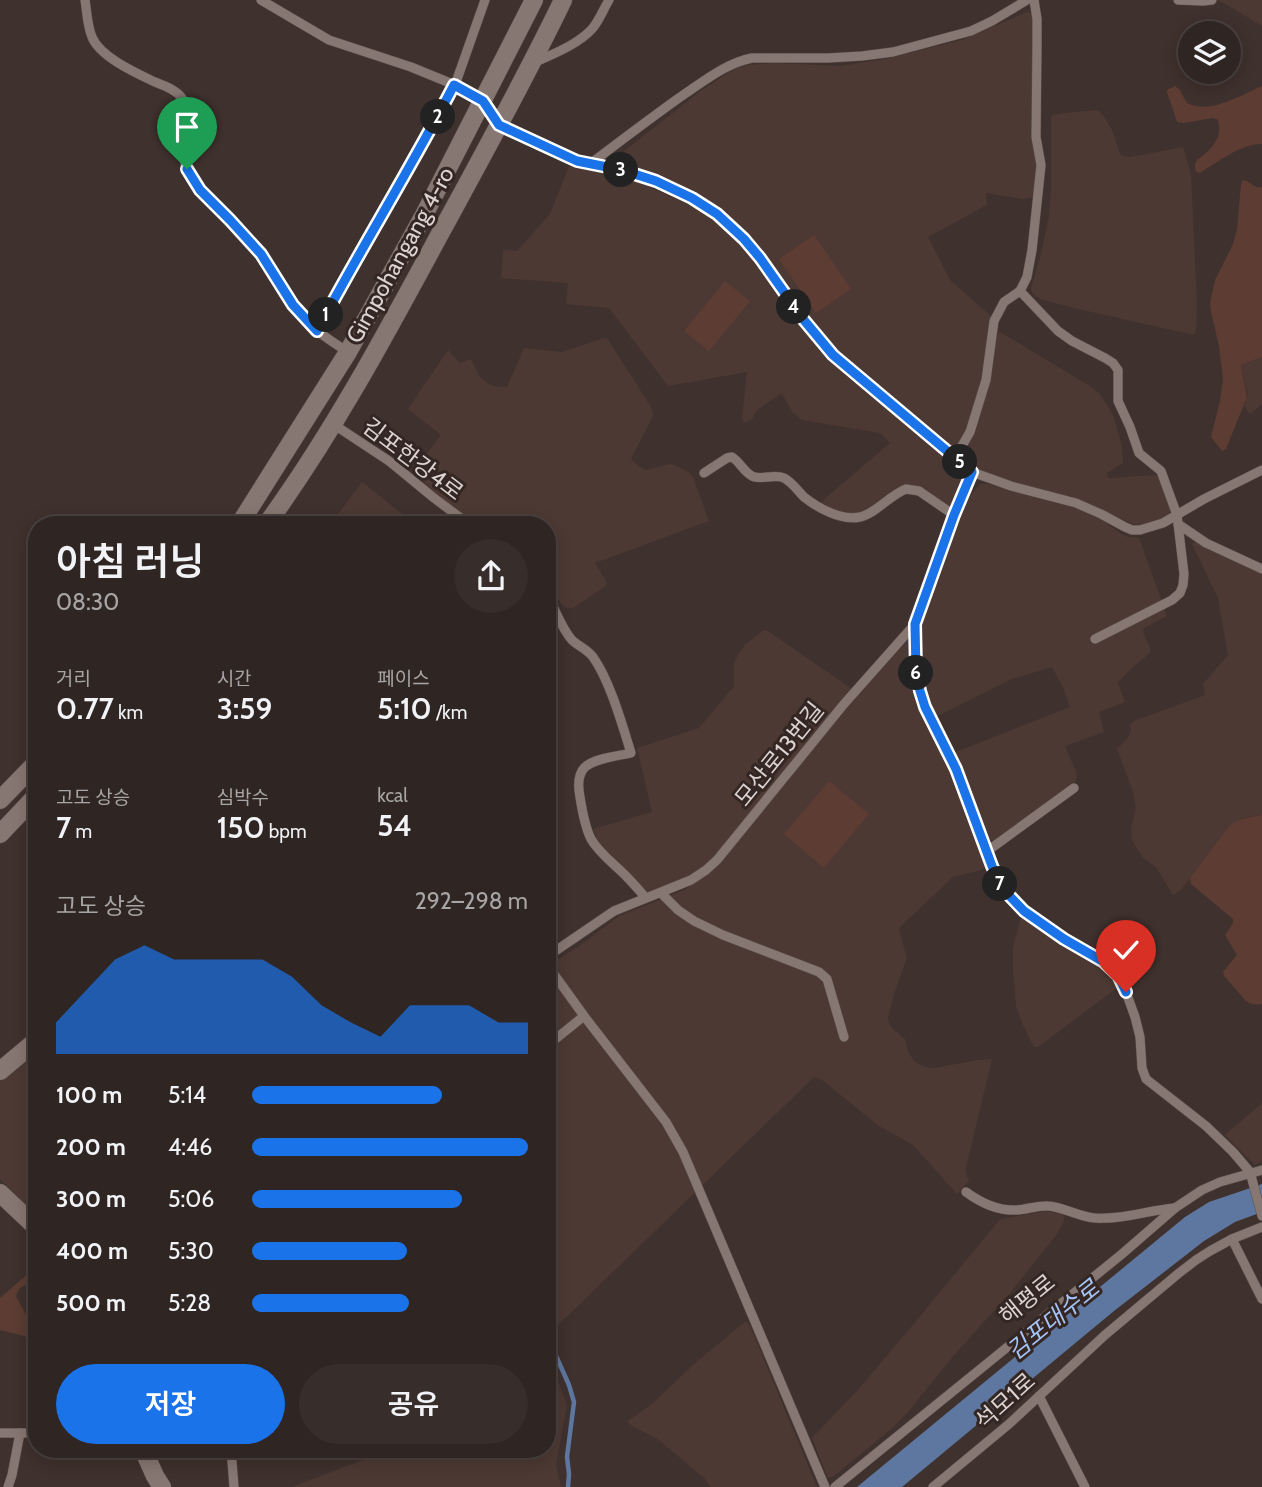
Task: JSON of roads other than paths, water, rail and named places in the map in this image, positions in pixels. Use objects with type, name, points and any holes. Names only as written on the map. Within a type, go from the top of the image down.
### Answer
[{"type":"street","name":"Gimpohangang 4-ro","points":[[245,516],[348,352],[424,215],[534,0]]},
{"type":"street","name":"Gimpohangang 4-ro","points":[[273,516],[372,360],[532,64],[563,0]]},
{"type":"street","points":[[0,800],[28,770]]},
{"type":"street","points":[[0,834],[28,804]]},
{"type":"street","points":[[0,1071],[28,1048]]},
{"type":"street","points":[[0,1193],[28,1219]]},
{"type":"street","points":[[145,1458],[162,1487]]},
{"type":"lane","points":[[86,0],[91,35],[102,51],[134,72],[171,89],[186,103],[188,113],[184,159],[200,190],[261,254],[293,305],[317,331],[348,352]]},
{"type":"lane","points":[[261,0],[328,40],[454,85],[483,101],[499,125],[564,156],[656,181],[692,198],[717,214],[760,258],[803,319],[833,355],[972,472],[1011,486],[1076,503],[1132,530],[1152,528],[1177,519],[1262,470]]},
{"type":"lane","points":[[317,331],[454,85],[485,0]]},
{"type":"lane","points":[[532,64],[583,37],[597,22],[609,0]]},
{"type":"lane","points":[[590,164],[667,106],[738,61],[752,58],[862,56],[893,52],[971,31],[992,22],[1027,0]]},
{"type":"lane","points":[[955,457],[970,432],[986,380],[994,321],[1004,302],[1020,291],[1027,277],[1032,250],[1041,165],[1036,137],[1037,19],[1034,0]]},
{"type":"lane","points":[[1178,0],[1212,0]]},
{"type":"lane","points":[[1020,291],[1058,331],[1113,363],[1118,370],[1118,401],[1139,453],[1161,471],[1177,519],[1184,574],[1180,593],[1172,600],[1096,639]]},
{"type":"lane","name":"김포한강4로","points":[[333,424],[389,461],[458,516]]},
{"type":"lane","points":[[704,473],[732,457],[751,475],[783,477],[820,508],[841,516],[859,518],[906,489],[919,491],[954,515]]},
{"type":"lane","points":[[972,472],[915,624],[916,671],[930,719],[956,769],[1002,888],[1024,911],[1064,939],[1104,962],[1118,975],[1135,1017],[1146,1079],[1206,1126],[1233,1152],[1251,1176],[1262,1216]]},
{"type":"lane","points":[[1177,519],[1206,543],[1262,569]]},
{"type":"lane","points":[[556,611],[571,638],[593,657],[612,695],[631,753],[587,765],[579,776],[581,805],[590,837],[600,851],[646,898]]},
{"type":"lane","name":"모산로13번길","points":[[556,951],[614,911],[691,880],[717,860],[844,704],[915,624]]},
{"type":"lane","points":[[986,852],[1074,788]]},
{"type":"lane","points":[[661,892],[678,910],[694,921],[819,972],[827,979],[844,1037]]},
{"type":"lane","points":[[556,977],[666,1122],[683,1152],[825,1487]]},
{"type":"lane","points":[[556,1039],[584,1016]]},
{"type":"lane","name":"해평로","points":[[835,1487],[1175,1208],[1202,1190],[1251,1176],[1262,1170]]},
{"type":"lane","points":[[966,1192],[988,1206],[1001,1209],[1049,1206],[1093,1218],[1113,1218],[1175,1208]]},
{"type":"lane","name":"석모1로","points":[[933,1487],[1170,1280],[1196,1260],[1233,1239],[1262,1227]]},
{"type":"lane","points":[[1233,1239],[1262,1299]]},
{"type":"lane","points":[[1039,1396],[1085,1487]]},
{"type":"lane","points":[[0,1433],[28,1433]]},
{"type":"lane","points":[[8,1487],[20,1433]]},
{"type":"lane","points":[[232,1458],[234,1487]]},
{"type":"water","points":[[1262,1184],[1262,1212],[1235,1222],[1204,1241],[1114,1311],[902,1487],[857,1487],[1185,1217],[1209,1202]]},
{"type":"waterway","points":[[556,1356],[574,1402],[567,1457],[568,1487]]},
{"type":"water label","name":"김포대수로","points":[[1053,1320]]}]
